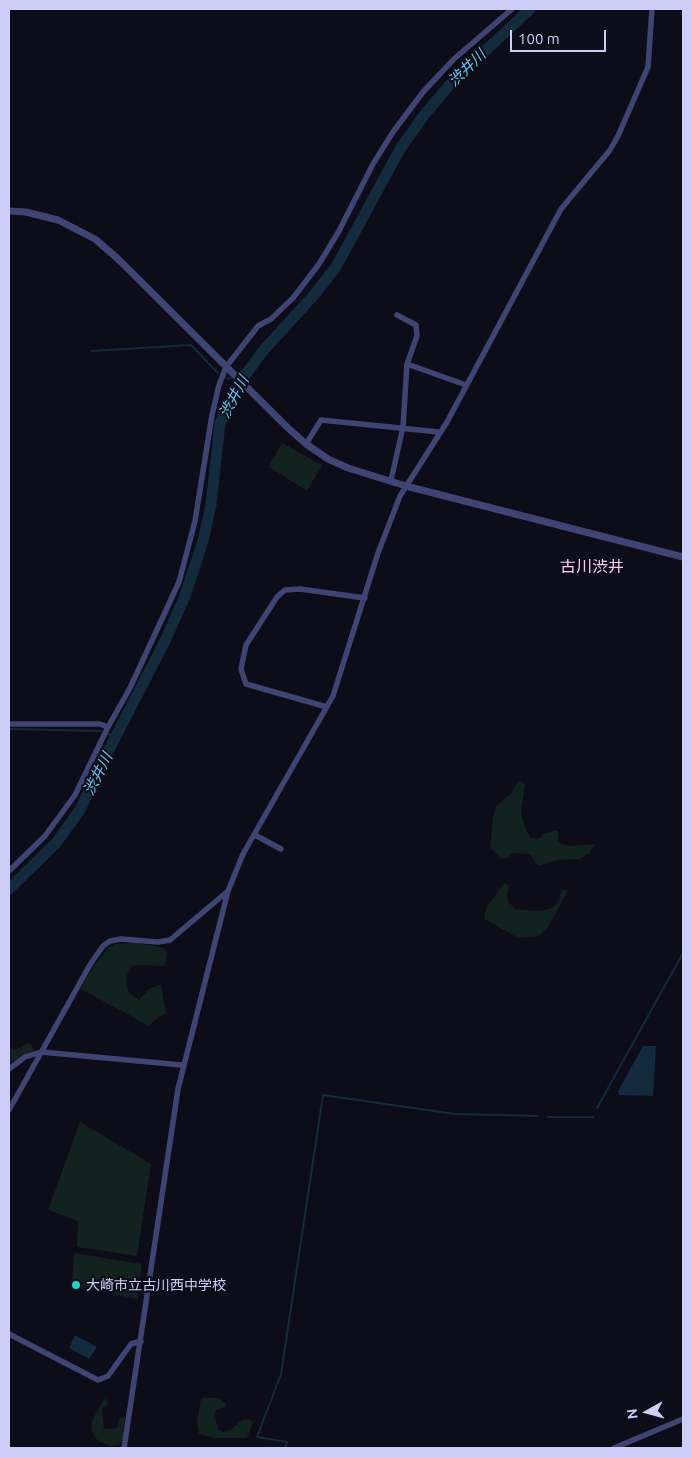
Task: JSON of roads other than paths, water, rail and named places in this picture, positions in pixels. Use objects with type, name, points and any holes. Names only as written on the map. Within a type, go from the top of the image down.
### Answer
[{"type":"street","points":[[9,872],[46,836],[71,801],[158,633],[179,582],[195,522],[214,408],[227,369],[258,326],[271,319],[293,298],[319,264],[339,231],[373,164],[392,132],[423,92],[454,59],[512,9]]},
{"type":"street","points":[[124,1448],[182,1064],[228,891],[243,854],[327,707],[340,678],[391,516],[406,486],[466,385],[562,209],[610,150],[618,136],[648,67],[652,9]]},
{"type":"street","points":[[9,211],[26,212],[58,220],[95,239],[117,258],[227,369],[306,444],[328,459],[348,468],[406,486],[683,557]]},
{"type":"street","points":[[390,480],[402,429],[407,364],[415,345],[416,325],[397,314]]},
{"type":"street","points":[[407,364],[466,385]]},
{"type":"street","points":[[306,444],[322,420],[439,432]]},
{"type":"street","points":[[327,707],[246,684],[241,669],[246,644],[277,597],[285,590],[300,589],[365,598]]},
{"type":"street","points":[[9,724],[100,724],[108,727]]},
{"type":"street","points":[[255,835],[281,849]]},
{"type":"street","points":[[9,1110],[94,958],[103,946],[110,941],[121,939],[158,942],[170,940],[228,891]]},
{"type":"street","points":[[9,1069],[25,1058],[41,1052],[182,1064]]},
{"type":"street","points":[[9,1334],[98,1380],[108,1376],[131,1344],[141,1341]]},
{"type":"street","points":[[614,1448],[683,1419]]},
{"type":"water","points":[[643,1046],[656,1046],[653,1096],[619,1095],[618,1091]]},
{"type":"water","points":[[75,1335],[97,1347],[89,1359],[69,1348]]},
{"type":"waterway","name":"渋井川","points":[[9,889],[56,843],[80,810],[165,641],[185,596],[203,541],[211,505],[220,423],[239,384],[262,352],[314,295],[336,267],[400,149],[425,114],[453,81],[530,9]]},
{"type":"waterway","points":[[92,351],[191,345],[218,373]]},
{"type":"waterway","points":[[225,377],[228,379],[249,367]]},
{"type":"waterway","points":[[9,729],[101,731]]},
{"type":"waterway","name":"渋井川","points":[[108,734],[116,737]]},
{"type":"waterway","points":[[597,1108],[683,953]]},
{"type":"waterway","points":[[285,1448],[287,1442],[257,1437],[281,1374],[323,1095],[455,1114],[538,1116]]},
{"type":"waterway","points":[[548,1117],[593,1117]]},
{"type":"place","name":"大崎市立古川西中学校","points":[[76,1285]]},
{"type":"district","name":"古川渋井","points":[[592,567]]}]
